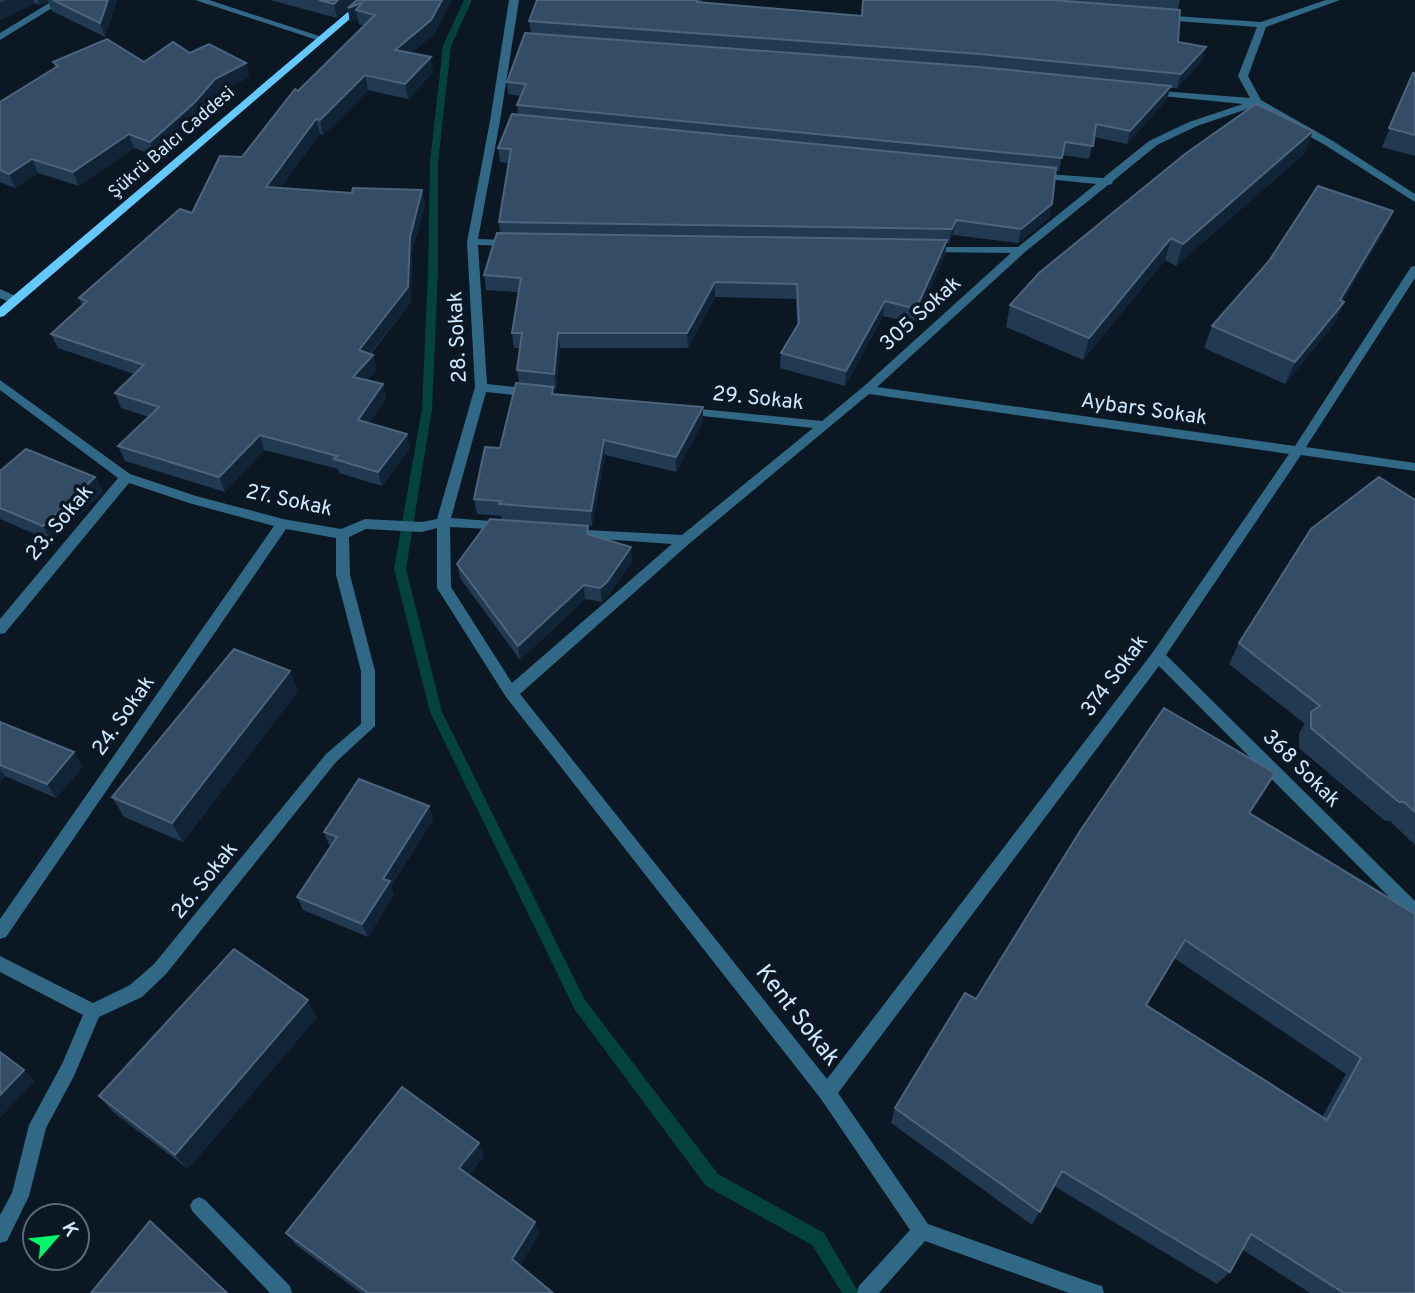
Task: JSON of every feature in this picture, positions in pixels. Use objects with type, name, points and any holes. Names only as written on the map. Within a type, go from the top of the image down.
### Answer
[{"type":"street","points":[[0,37],[60,0]]},
{"type":"street","points":[[200,0],[320,38]]},
{"type":"street","name":"Şükrü Balcı Caddesi","points":[[0,313],[367,0]]},
{"type":"street","name":"28. Sokak","points":[[511,693],[444,588],[443,522],[481,387],[471,242],[495,121],[514,0]]},
{"type":"street","points":[[1309,11],[1320,0]]},
{"type":"street","points":[[1155,17],[1262,25],[1335,0]]},
{"type":"street","points":[[1257,102],[1243,76],[1262,25]]},
{"type":"street","points":[[509,39],[523,40]]},
{"type":"street","points":[[1137,90],[1257,102],[1329,143],[1415,199]]},
{"type":"street","name":"305 Sokak","points":[[511,693],[685,540],[867,390],[1021,250],[1153,143],[1193,124],[1257,102]]},
{"type":"street","points":[[495,121],[509,122]]},
{"type":"street","points":[[1027,174],[1108,182]]},
{"type":"street","points":[[471,242],[523,243]]},
{"type":"street","points":[[909,249],[1021,250]]},
{"type":"street","name":"374 Sokak","points":[[827,1093],[1158,656],[1297,452],[1415,269]]},
{"type":"street","points":[[0,293],[14,300]]},
{"type":"street","name":"27. Sokak","points":[[0,384],[23,404],[126,477],[284,524],[341,534],[365,524],[422,527],[443,522],[524,528]]},
{"type":"street","points":[[481,387],[550,395]]},
{"type":"street","name":"Aybars Sokak","points":[[867,390],[1415,467]]},
{"type":"street","name":"29. Sokak","points":[[672,409],[822,425]]},
{"type":"street","name":"23. Sokak","points":[[0,629],[126,477]]},
{"type":"street","name":"24. Sokak","points":[[0,932],[284,524]]},
{"type":"street","points":[[564,531],[685,540]]},
{"type":"street","name":"26. Sokak","points":[[93,1011],[136,991],[160,969],[331,758],[368,726],[368,671],[343,575],[341,534]]},
{"type":"street","name":"368 Sokak","points":[[1158,656],[1415,912]]},
{"type":"street","name":"Kent Sokak","points":[[511,693],[827,1093],[922,1231]]},
{"type":"street","points":[[0,964],[93,1011],[68,1070],[38,1125],[20,1196],[0,1234]]},
{"type":"street","points":[[199,1206],[283,1293]]},
{"type":"street","points":[[866,1293],[922,1231],[1095,1293]]},
{"type":"building","points":[[53,0],[108,0],[100,23]]},
{"type":"building","points":[[319,0],[338,0],[334,4]]},
{"type":"building","points":[[357,0],[442,0],[431,20],[395,50],[431,57],[405,84],[365,75],[320,120],[316,119],[266,187],[352,193],[353,188],[422,190],[410,237],[408,287],[359,350],[373,355],[353,377],[383,384],[358,420],[407,434],[378,472],[334,459],[337,456],[260,435],[219,477],[118,446],[159,407],[115,393],[144,365],[51,334],[87,301],[79,298],[180,209],[192,213],[220,156],[242,157],[295,89],[298,91],[375,15],[356,10],[362,3],[348,8]]},
{"type":"building","points":[[537,0],[697,0],[862,16],[863,0],[1052,0],[1180,10],[1178,42],[1206,47],[1181,74],[980,54],[529,21]]},
{"type":"building","points":[[525,33],[979,67],[1171,86],[1130,131],[1096,124],[1093,146],[1065,142],[1062,158],[517,105],[526,84],[507,82]]},
{"type":"building","points":[[107,39],[144,62],[173,42],[190,53],[209,44],[246,63],[215,79],[194,103],[150,142],[129,134],[73,172],[32,159],[9,174],[0,170],[0,102],[58,66],[53,62]]},
{"type":"building","points":[[1415,73],[1415,135],[1389,128]]},
{"type":"building","points":[[1256,104],[1313,131],[1183,244],[1171,238],[1089,338],[1010,305],[1039,273],[1185,154]]},
{"type":"building","points":[[512,114],[1056,168],[1052,204],[1021,229],[956,220],[952,229],[499,222],[511,149],[498,148]]},
{"type":"building","points":[[1318,186],[1393,211],[1340,300],[1344,302],[1295,362],[1212,326],[1269,261]]},
{"type":"building","points":[[497,233],[947,240],[916,309],[885,301],[846,371],[781,353],[799,323],[797,284],[715,282],[687,333],[558,333],[554,374],[517,370],[522,333],[512,333],[521,278],[484,275]]},
{"type":"building","points":[[516,383],[553,387],[552,394],[703,407],[676,457],[604,440],[591,511],[499,504],[501,501],[474,499],[485,447],[500,448]]},
{"type":"building","points":[[26,449],[95,477],[43,526],[0,508],[0,471]]},
{"type":"building","points":[[1379,477],[1415,500],[1415,812],[1404,802],[1399,802],[1311,728],[1311,712],[1320,706],[1239,643],[1311,529]]},
{"type":"building","points":[[490,519],[588,526],[587,534],[631,547],[607,582],[600,588],[584,585],[518,646],[457,564]]},
{"type":"building","points":[[234,649],[290,671],[172,823],[112,797]]},
{"type":"building","points":[[1164,708],[1275,773],[1249,813],[1415,914],[1415,1293],[1344,1293],[1251,1234],[1230,1272],[1062,1171],[1040,1212],[895,1108],[965,993],[976,999],[1080,831]],"holes":[[[1185,940],[1361,1058],[1327,1120],[1146,1005]]]},
{"type":"building","points":[[0,722],[74,752],[47,784],[0,765]]},
{"type":"building","points":[[359,779],[429,806],[383,879],[390,881],[362,924],[297,897],[337,837],[324,832]]},
{"type":"building","points":[[234,949],[308,1000],[175,1155],[99,1096]]},
{"type":"building","points":[[0,1052],[24,1070],[0,1095]]},
{"type":"building","points":[[402,1087],[479,1143],[459,1168],[535,1222],[512,1259],[553,1293],[368,1293],[286,1233]]},
{"type":"building","points":[[150,1221],[227,1293],[91,1293]]},
{"type":"waterway","points":[[468,0],[447,46],[434,163],[433,272],[427,409],[400,569],[436,712],[580,1005],[712,1180],[818,1239],[851,1293]]}]
